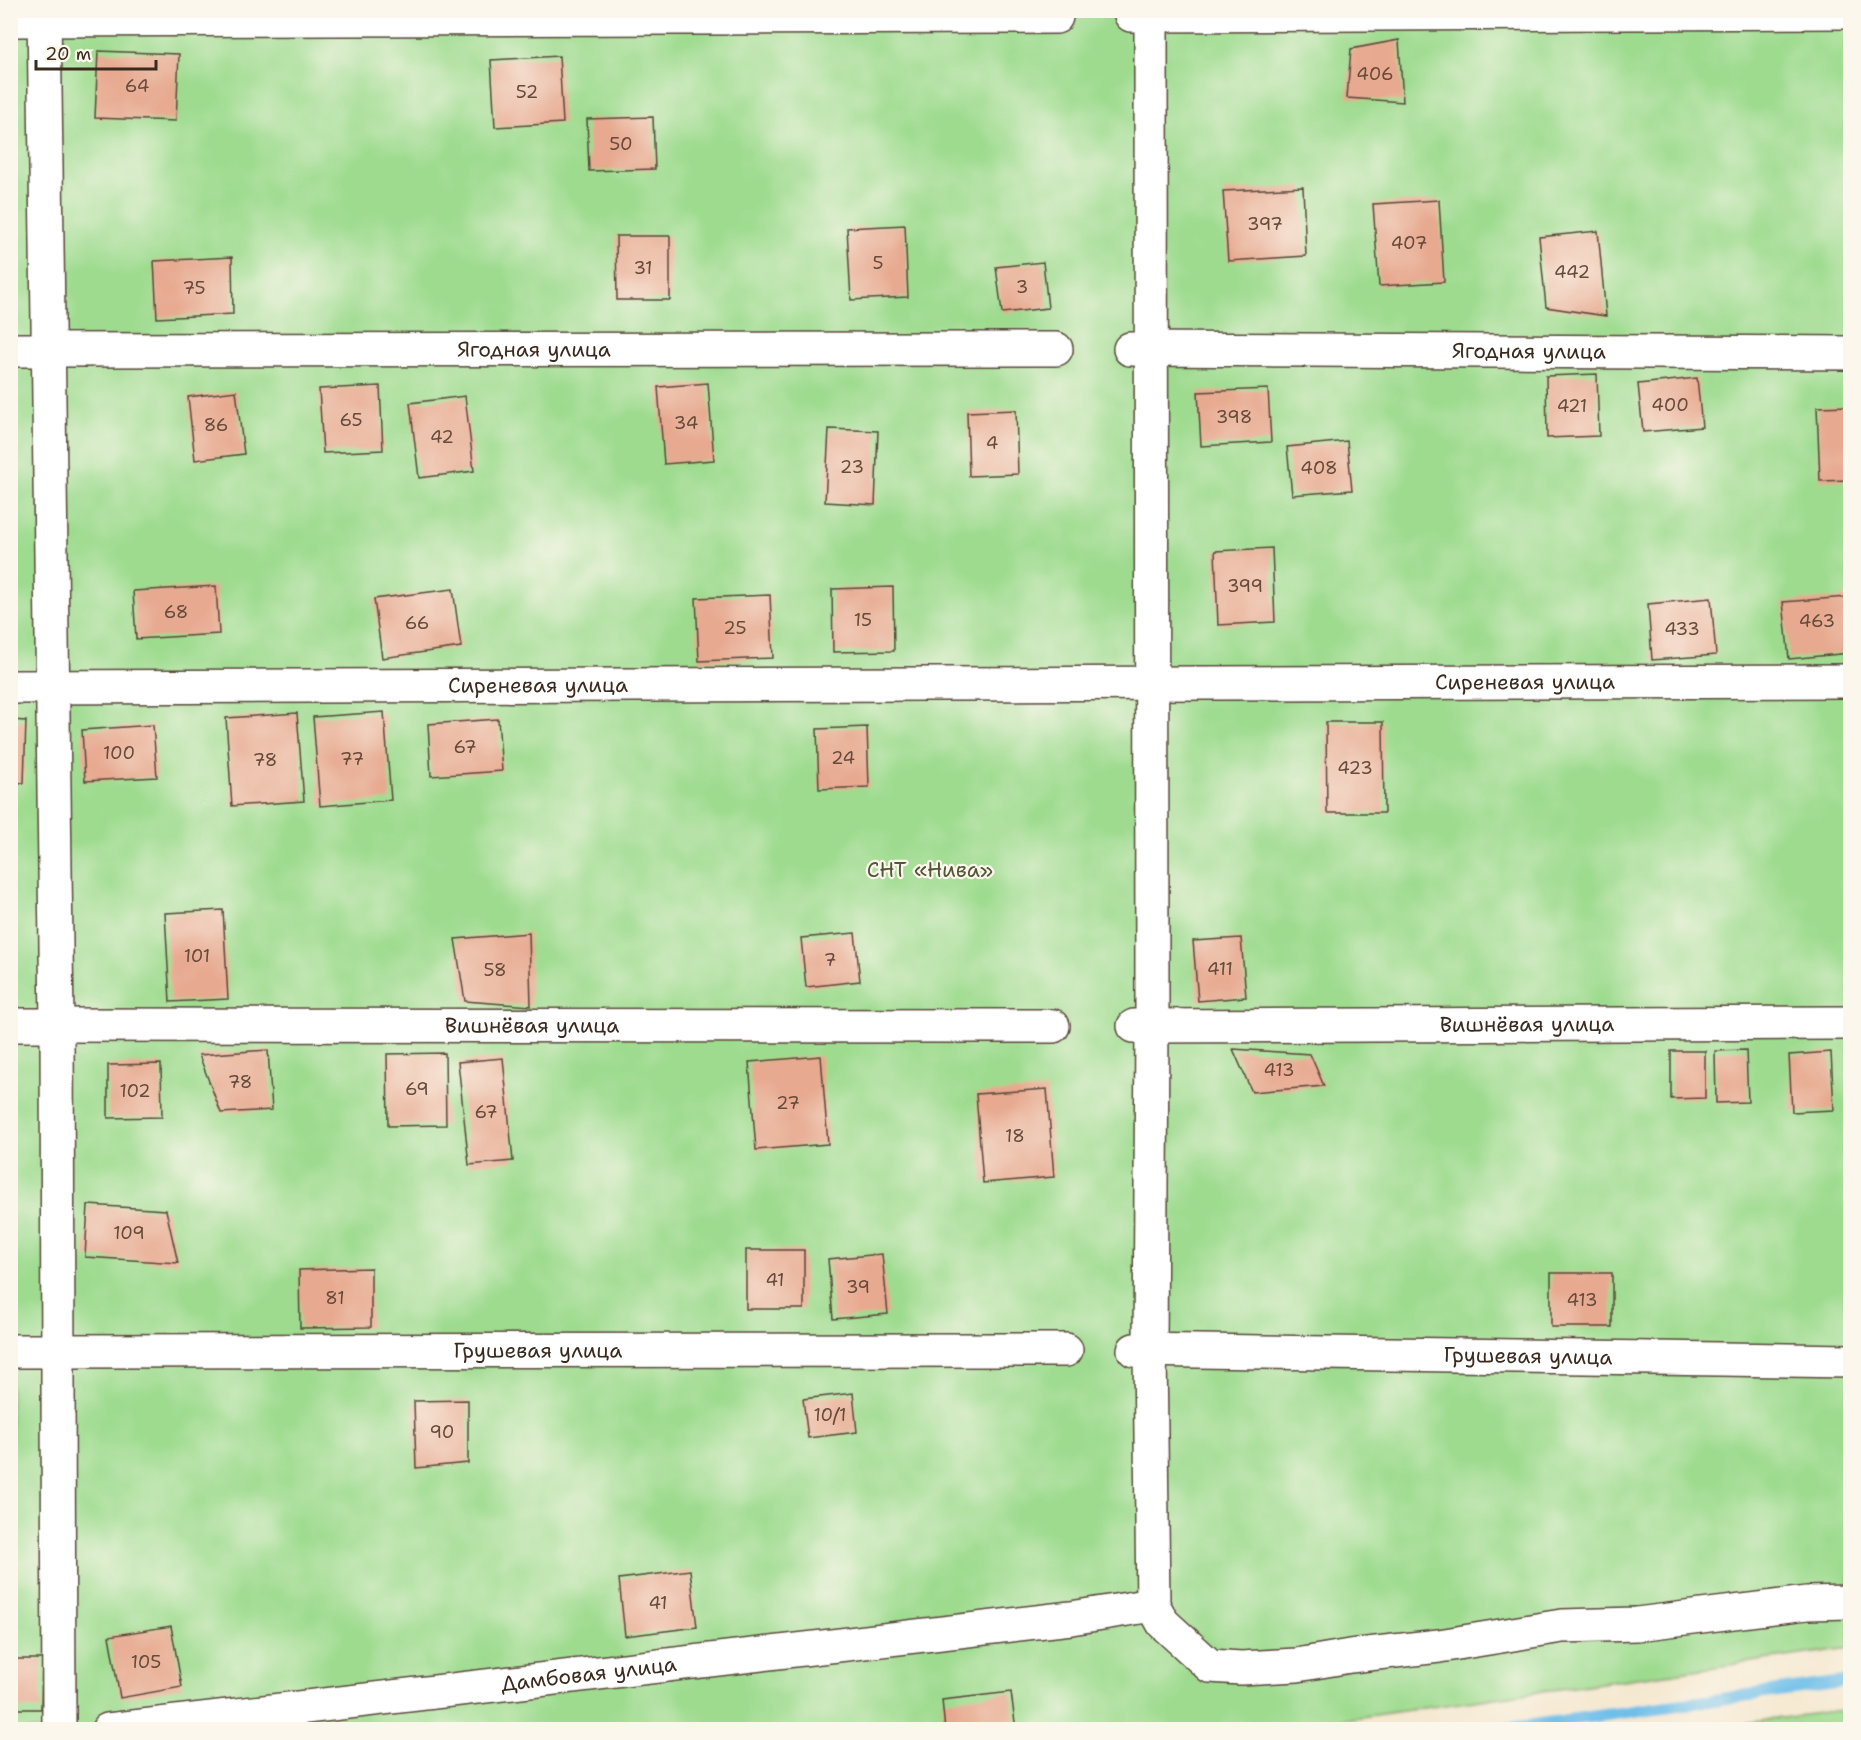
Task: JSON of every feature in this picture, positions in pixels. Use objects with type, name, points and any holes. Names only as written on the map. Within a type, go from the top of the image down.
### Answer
[{"type":"street","points":[[1851,12],[1198,16],[1144,14],[1140,349],[1151,684],[1143,1025],[1142,1350],[1153,1605],[1163,1623],[1210,1666],[1241,1668],[1297,1665],[1350,1656],[1439,1646],[1562,1626],[1637,1624],[1807,1603],[1851,1602]]},
{"type":"street","points":[[10,20],[44,15],[1056,17]]},
{"type":"street","points":[[44,15],[57,1025],[59,1730]]},
{"type":"street","name":"Ягодная улица","points":[[10,350],[1056,349]]},
{"type":"street","name":"Ягодная улица","points":[[1140,349],[1851,353]]},
{"type":"street","name":"Сиреневая улица","points":[[10,687],[1851,681]]},
{"type":"street","name":"Вишнёвая улица","points":[[1143,1025],[1851,1023]]},
{"type":"street","name":"Вишнёвая улица","points":[[10,1025],[1053,1026]]},
{"type":"street","name":"Грушевая улица","points":[[10,1351],[1066,1350]]},
{"type":"street","name":"Грушевая улица","points":[[1142,1350],[1851,1361]]},
{"type":"street","name":"Дамбовая улица","points":[[108,1730],[1071,1618],[1153,1605]]},
{"type":"green space","name":"СНТ «Нива»","points":[[11,11],[1850,11],[1850,1648],[1268,1730],[11,1730]]},
{"type":"green space","points":[[1850,1709],[1850,1729],[1700,1729]]},
{"type":"building","points":[[1399,40],[1403,102],[1347,98],[1351,49]]},
{"type":"building","points":[[98,51],[179,54],[176,121],[95,118]]},
{"type":"building","points":[[559,56],[563,123],[495,127],[491,60]]},
{"type":"building","points":[[653,117],[655,169],[589,171],[587,119]]},
{"type":"building","points":[[1303,187],[1306,256],[1228,261],[1223,191]]},
{"type":"building","points":[[1439,200],[1444,282],[1379,286],[1373,204]]},
{"type":"building","points":[[905,225],[908,297],[851,300],[847,228]]},
{"type":"building","points":[[1598,231],[1606,316],[1546,307],[1539,237]]},
{"type":"building","points":[[616,236],[670,236],[670,300],[617,300]]},
{"type":"building","points":[[232,257],[233,314],[157,318],[154,261]]},
{"type":"building","points":[[1043,262],[1048,308],[1002,313],[996,267]]},
{"type":"building","points":[[1597,374],[1599,436],[1547,438],[1546,376]]},
{"type":"building","points":[[1697,378],[1702,427],[1643,432],[1638,384]]},
{"type":"building","points":[[708,383],[714,460],[664,464],[658,387]]},
{"type":"building","points":[[380,386],[383,450],[323,453],[319,389]]},
{"type":"building","points":[[1268,389],[1271,442],[1201,446],[1198,392]]},
{"type":"building","points":[[236,391],[244,454],[195,460],[188,397]]},
{"type":"building","points":[[465,396],[474,471],[419,478],[410,403]]},
{"type":"building","points":[[1850,406],[1850,480],[1820,481],[1817,407]]},
{"type":"building","points":[[1016,410],[1018,474],[969,476],[967,412]]},
{"type":"building","points":[[829,429],[878,431],[875,505],[825,502]]},
{"type":"building","points":[[1347,441],[1352,490],[1292,495],[1287,447]]},
{"type":"building","points":[[1272,548],[1275,622],[1218,625],[1215,551]]},
{"type":"building","points":[[216,586],[219,634],[136,639],[133,591]]},
{"type":"building","points":[[893,587],[894,651],[833,652],[832,589]]},
{"type":"building","points":[[453,589],[461,647],[382,658],[374,599]]},
{"type":"building","points":[[770,595],[773,658],[699,661],[696,598]]},
{"type":"building","points":[[1847,597],[1850,653],[1789,659],[1783,602]]},
{"type":"building","points":[[1711,598],[1716,655],[1652,660],[1648,604]]},
{"type":"building","points":[[384,712],[391,800],[320,806],[313,717]]},
{"type":"building","points":[[297,713],[304,801],[232,806],[226,718]]},
{"type":"building","points":[[498,719],[502,771],[431,776],[428,724]]},
{"type":"building","points":[[10,720],[26,721],[24,783],[10,782]]},
{"type":"building","points":[[1326,722],[1383,722],[1384,813],[1327,813]]},
{"type":"building","points":[[153,725],[157,777],[85,781],[82,730]]},
{"type":"building","points":[[867,727],[869,787],[819,789],[817,729]]},
{"type":"building","points":[[223,910],[228,999],[170,1002],[165,913]]},
{"type":"building","points":[[529,933],[531,1006],[465,1001],[455,939]]},
{"type":"building","points":[[855,933],[860,981],[806,987],[801,938]]},
{"type":"building","points":[[1241,938],[1246,997],[1198,1001],[1193,941]]},
{"type":"building","points":[[1233,1049],[1310,1054],[1324,1086],[1252,1092]]},
{"type":"building","points":[[268,1050],[272,1110],[221,1113],[199,1055]]},
{"type":"building","points":[[1746,1050],[1748,1102],[1716,1103],[1715,1051]]},
{"type":"building","points":[[1671,1051],[1705,1051],[1705,1098],[1671,1099]]},
{"type":"building","points":[[1831,1052],[1834,1110],[1792,1112],[1789,1055]]},
{"type":"building","points":[[445,1053],[446,1125],[388,1126],[387,1054]]},
{"type":"building","points":[[821,1056],[828,1144],[756,1150],[749,1062]]},
{"type":"building","points":[[503,1058],[513,1161],[469,1165],[458,1062]]},
{"type":"building","points":[[161,1064],[162,1117],[108,1118],[108,1065]]},
{"type":"building","points":[[1047,1089],[1054,1177],[983,1183],[976,1094]]},
{"type":"building","points":[[88,1205],[166,1210],[178,1263],[85,1257]]},
{"type":"building","points":[[746,1250],[804,1250],[804,1309],[746,1309]]},
{"type":"building","points":[[882,1254],[888,1314],[833,1319],[828,1259]]},
{"type":"building","points":[[371,1268],[371,1327],[300,1328],[299,1270]]},
{"type":"building","points":[[1551,1273],[1612,1273],[1612,1327],[1551,1327]]},
{"type":"building","points":[[853,1393],[857,1432],[808,1438],[803,1399]]},
{"type":"building","points":[[468,1400],[468,1463],[416,1468],[414,1401]]},
{"type":"building","points":[[690,1570],[697,1627],[625,1636],[619,1579]]},
{"type":"building","points":[[171,1626],[182,1687],[120,1698],[109,1636]]},
{"type":"building","points":[[10,1659],[42,1659],[41,1709],[10,1709]]},
{"type":"building","points":[[1011,1692],[1016,1730],[945,1730],[942,1700]]},
{"type":"waterway","points":[[1497,1730],[1850,1681]]}]
